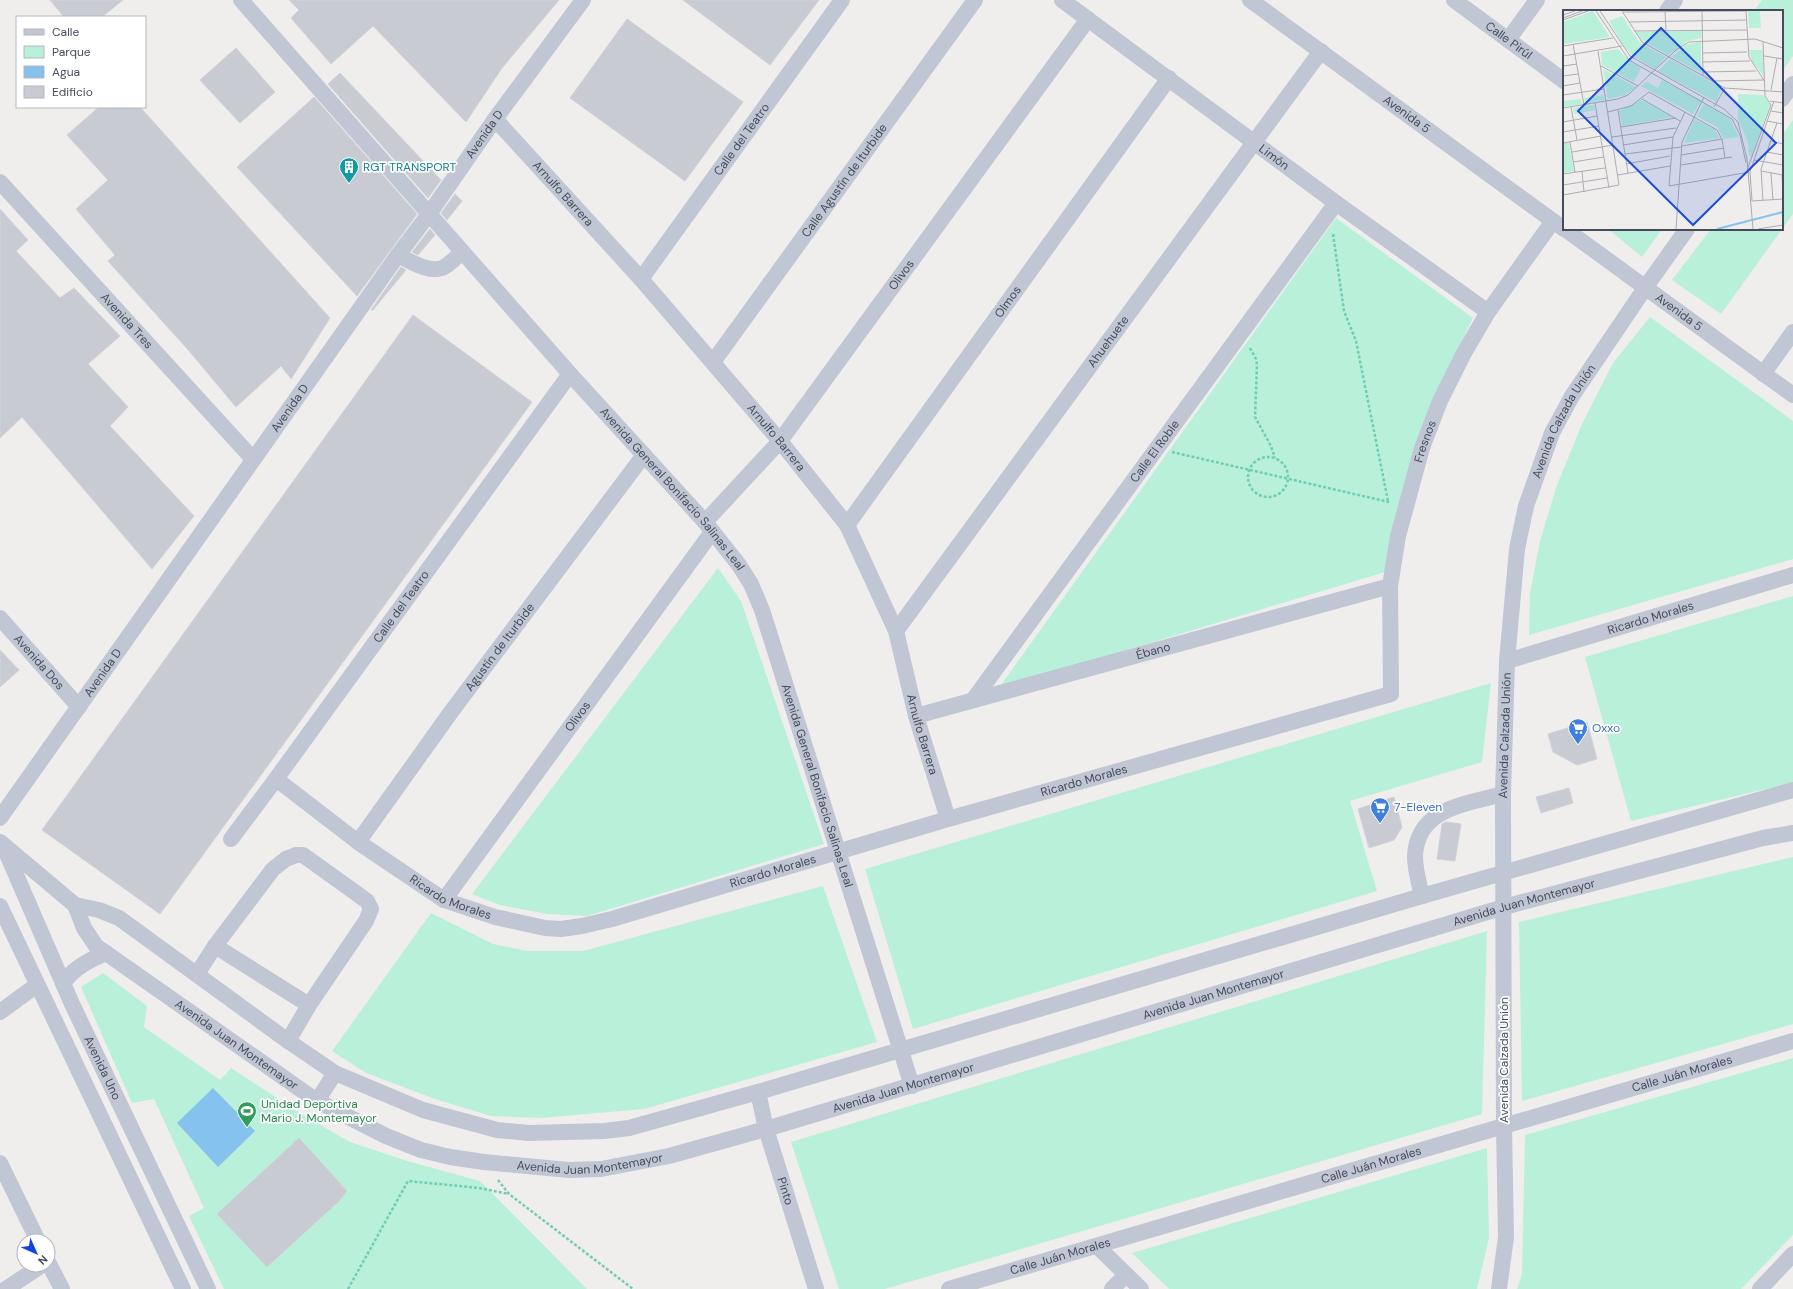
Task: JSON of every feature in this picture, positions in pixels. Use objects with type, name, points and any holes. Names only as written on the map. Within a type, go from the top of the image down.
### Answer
[{"type":"street","name":"Avenida General Bonifacio Salinas Leal","points":[[241,0],[570,374],[708,527],[739,564],[751,584],[762,610],[839,852],[899,1050],[912,1086]]},
{"type":"street","name":"Avenida D","points":[[0,818],[398,255],[584,0]]},
{"type":"street","name":"Calle del Teatro","points":[[641,278],[842,0]]},
{"type":"street","name":"Calle Agustín de Iturbide","points":[[713,362],[975,0]]},
{"type":"street","name":"Limón","points":[[1062,0],[1255,142],[1333,207],[1488,312]]},
{"type":"street","name":"Avenida 5","points":[[1250,0],[1561,226]]},
{"type":"street","name":"Calle Pirúl","points":[[1454,0],[1563,80]]},
{"type":"street","points":[[1508,40],[1537,0]]},
{"type":"street","points":[[1668,10],[1675,0]]},
{"type":"street","name":"Olivos","points":[[444,900],[708,527],[780,441],[1088,20]]},
{"type":"street","name":"Ahuehuete","points":[[896,631],[1321,51]]},
{"type":"street","name":"Olmos","points":[[847,525],[1169,78]]},
{"type":"street","points":[[1783,98],[1793,84]]},
{"type":"street","name":"Arnulfo Barrera","points":[[496,119],[641,278],[780,441],[847,525],[896,631],[916,716],[948,819]]},
{"type":"street","name":"Avenida Tres","points":[[0,182],[253,459]]},
{"type":"street","name":"Calle El Roble","points":[[973,700],[1333,207]]},
{"type":"street","name":"Fresnos","points":[[1391,694],[1390,586],[1398,536],[1422,448],[1440,401],[1464,353],[1488,312],[1561,226]]},
{"type":"street","name":"Avenida 5","points":[[1566,230],[1793,395]]},
{"type":"street","name":"Avenida Calzada Unión","points":[[1499,1289],[1506,1237],[1504,1126],[1503,794],[1507,661],[1517,550],[1526,506],[1552,433],[1572,396],[1645,288],[1687,230]]},
{"type":"street","points":[[398,255],[426,268],[435,269],[443,268],[462,252]]},
{"type":"street","points":[[1763,374],[1793,332]]},
{"type":"street","name":"Calle del Teatro","points":[[231,839],[570,374]]},
{"type":"street","name":"Agustín de Iturbide","points":[[358,842],[451,712],[644,455]]},
{"type":"street","name":"Ricardo Morales","points":[[1507,661],[1793,575]]},
{"type":"street","name":"Ébano","points":[[916,716],[1390,586]]},
{"type":"street","name":"Avenida Dos","points":[[0,618],[79,707]]},
{"type":"street","name":"Ricardo Morales","points":[[276,779],[358,842],[444,900],[520,924],[561,929],[612,920],[948,819],[1391,694]]},
{"type":"street","name":"Avenida Juan Montemayor","points":[[1,843],[75,905],[99,910],[120,918],[288,1041],[335,1073],[423,1110],[479,1126],[528,1133],[570,1133],[629,1128],[758,1092],[1422,896],[1793,790]]},
{"type":"street","points":[[1422,896],[1416,872],[1415,856],[1419,838],[1427,824],[1439,814],[1452,808],[1503,794]]},
{"type":"street","name":"Avenida Juan Montemayor","points":[[75,905],[84,928],[96,946],[317,1101],[386,1136],[421,1150],[450,1157],[484,1162],[569,1170],[602,1169],[669,1156],[766,1129],[1504,907],[1763,838],[1793,833]]},
{"type":"street","name":"Avenida Uno","points":[[1,843],[63,983],[208,1289]]},
{"type":"street","points":[[197,974],[215,946],[273,868],[286,859],[296,855],[303,855],[367,900],[371,909],[366,921],[309,1005],[288,1041]]},
{"type":"street","name":"Avenida Uno","points":[[0,906],[183,1289]]},
{"type":"street","points":[[215,946],[309,1005]]},
{"type":"street","points":[[63,983],[71,972],[92,959],[106,953]]},
{"type":"street","points":[[0,1012],[37,985]]},
{"type":"street","name":"Calle Juán Morales","points":[[949,1289],[978,1284],[1097,1246],[1793,1041]]},
{"type":"street","points":[[317,1101],[335,1073]]},
{"type":"street","name":"Pinto","points":[[758,1092],[766,1129],[816,1289]]},
{"type":"street","points":[[0,1163],[34,1233]]},
{"type":"street","points":[[1097,1246],[1141,1289]]},
{"type":"street","points":[[1760,1289],[1793,1254]]},
{"type":"street","points":[[6,1289],[30,1273]]},
{"type":"street","points":[[54,1273],[62,1289]]},
{"type":"street","points":[[1112,1289],[1126,1275]]},
{"type":"path","points":[[1333,207],[1344,311],[1356,341],[1388,502]]},
{"type":"path","points":[[1240,334],[1256,359],[1258,366],[1255,417],[1276,458],[1286,467],[1288,479],[1285,488],[1281,493],[1268,498],[1261,496],[1250,487],[1248,480],[1249,470],[1256,461],[1262,458],[1276,458]]},
{"type":"path","points":[[1156,449],[1406,505]]},
{"type":"path","points":[[348,1289],[408,1181],[479,1188],[509,1194],[633,1289]]},
{"type":"green space","points":[[1762,0],[1793,0],[1793,56],[1783,71],[1783,10],[1755,10]]},
{"type":"green space","points":[[1793,120],[1793,214],[1783,228],[1783,134]]},
{"type":"green space","points":[[1336,218],[1473,318],[1438,390],[1385,572],[998,689]]},
{"type":"green space","points":[[1609,230],[1661,230],[1642,257]]},
{"type":"green space","points":[[1710,230],[1781,230],[1721,314],[1672,280]]},
{"type":"green space","points":[[1650,317],[1793,421],[1793,559],[1529,635],[1530,593],[1540,541],[1557,485],[1582,424],[1613,363]]},
{"type":"green space","points":[[718,568],[741,601],[824,844],[587,916],[547,914],[500,905],[472,894]]},
{"type":"green space","points":[[1793,596],[1793,784],[1631,821],[1585,657]]},
{"type":"green space","points":[[1491,683],[1482,762],[1350,801],[1377,891],[913,1029],[865,869]]},
{"type":"green space","points":[[1793,857],[1793,1024],[1522,1101],[1519,922]]},
{"type":"green space","points":[[823,886],[877,1042],[644,1109],[540,1118],[491,1116],[435,1099],[366,1073],[332,1051],[431,913],[493,944],[527,951],[583,951]]},
{"type":"green space","points":[[1487,931],[1482,1114],[885,1289],[839,1289],[791,1142]]},
{"type":"green space","name":"Unidad Deportiva Mario J. Montemayor","points":[[103,973],[147,1006],[144,1027],[220,1080],[231,1068],[303,1115],[350,1142],[407,1161],[480,1181],[587,1289],[224,1289],[189,1216],[204,1208],[154,1099],[132,1103],[81,987]]},
{"type":"green space","points":[[1793,1058],[1793,1235],[1741,1289],[1517,1289],[1522,1274],[1525,1135]]},
{"type":"green space","points":[[1487,1148],[1489,1238],[1477,1289],[1169,1289],[1132,1253]]},
{"type":"water","points":[[213,1088],[255,1131],[218,1167],[177,1123]]},
{"type":"building","points":[[50,0],[123,0],[103,16],[63,16]]},
{"type":"building","points":[[289,0],[559,0],[502,68],[466,122],[373,26],[331,64],[291,18],[299,10]]},
{"type":"building","points":[[683,0],[819,0],[770,65]]},
{"type":"building","points":[[627,19],[743,102],[685,181],[570,98]]},
{"type":"building","points":[[236,48],[275,92],[240,123],[200,80]]},
{"type":"building","points":[[340,73],[441,180],[428,198],[328,84]]},
{"type":"building","name":"RGT TRANSPORT","points":[[314,97],[417,214],[357,296],[237,167]]},
{"type":"building","points":[[98,108],[141,108],[330,318],[291,379],[281,366],[236,407],[190,352],[108,261],[115,255],[76,209],[108,180],[67,135]]},
{"type":"building","points":[[455,194],[462,201],[447,220],[441,213]]},
{"type":"building","points":[[0,209],[28,240],[16,251],[60,298],[74,288],[120,336],[88,364],[128,407],[110,426],[194,516],[152,569],[22,417],[0,438]]},
{"type":"building","points":[[430,229],[435,235],[418,255],[412,252]]},
{"type":"building","points":[[401,267],[406,270],[372,311],[371,310]]},
{"type":"building","points":[[413,315],[532,402],[160,914],[42,830]]},
{"type":"building","points":[[0,650],[19,670],[0,687]]},
{"type":"building","points":[[1587,722],[1597,759],[1577,765],[1553,752],[1548,734]]},
{"type":"building","points":[[1569,788],[1573,803],[1541,813],[1536,797]]},
{"type":"building","points":[[1394,797],[1402,827],[1394,840],[1369,848],[1358,809]]},
{"type":"building","name":"7-Eleven","points":[[1446,822],[1461,824],[1455,861],[1437,859],[1442,824]]},
{"type":"building","points":[[299,1138],[347,1191],[339,1201],[267,1267],[217,1214]]},
{"type":"place","name":"RGT TRANSPORT","points":[[349,184]]},
{"type":"place","name":"Oxxo","points":[[1578,745]]},
{"type":"place","name":"7-Eleven","points":[[1380,824]]},
{"type":"place","name":"Unidad Deportiva Mario J. Montemayor","points":[[247,1128]]}]
